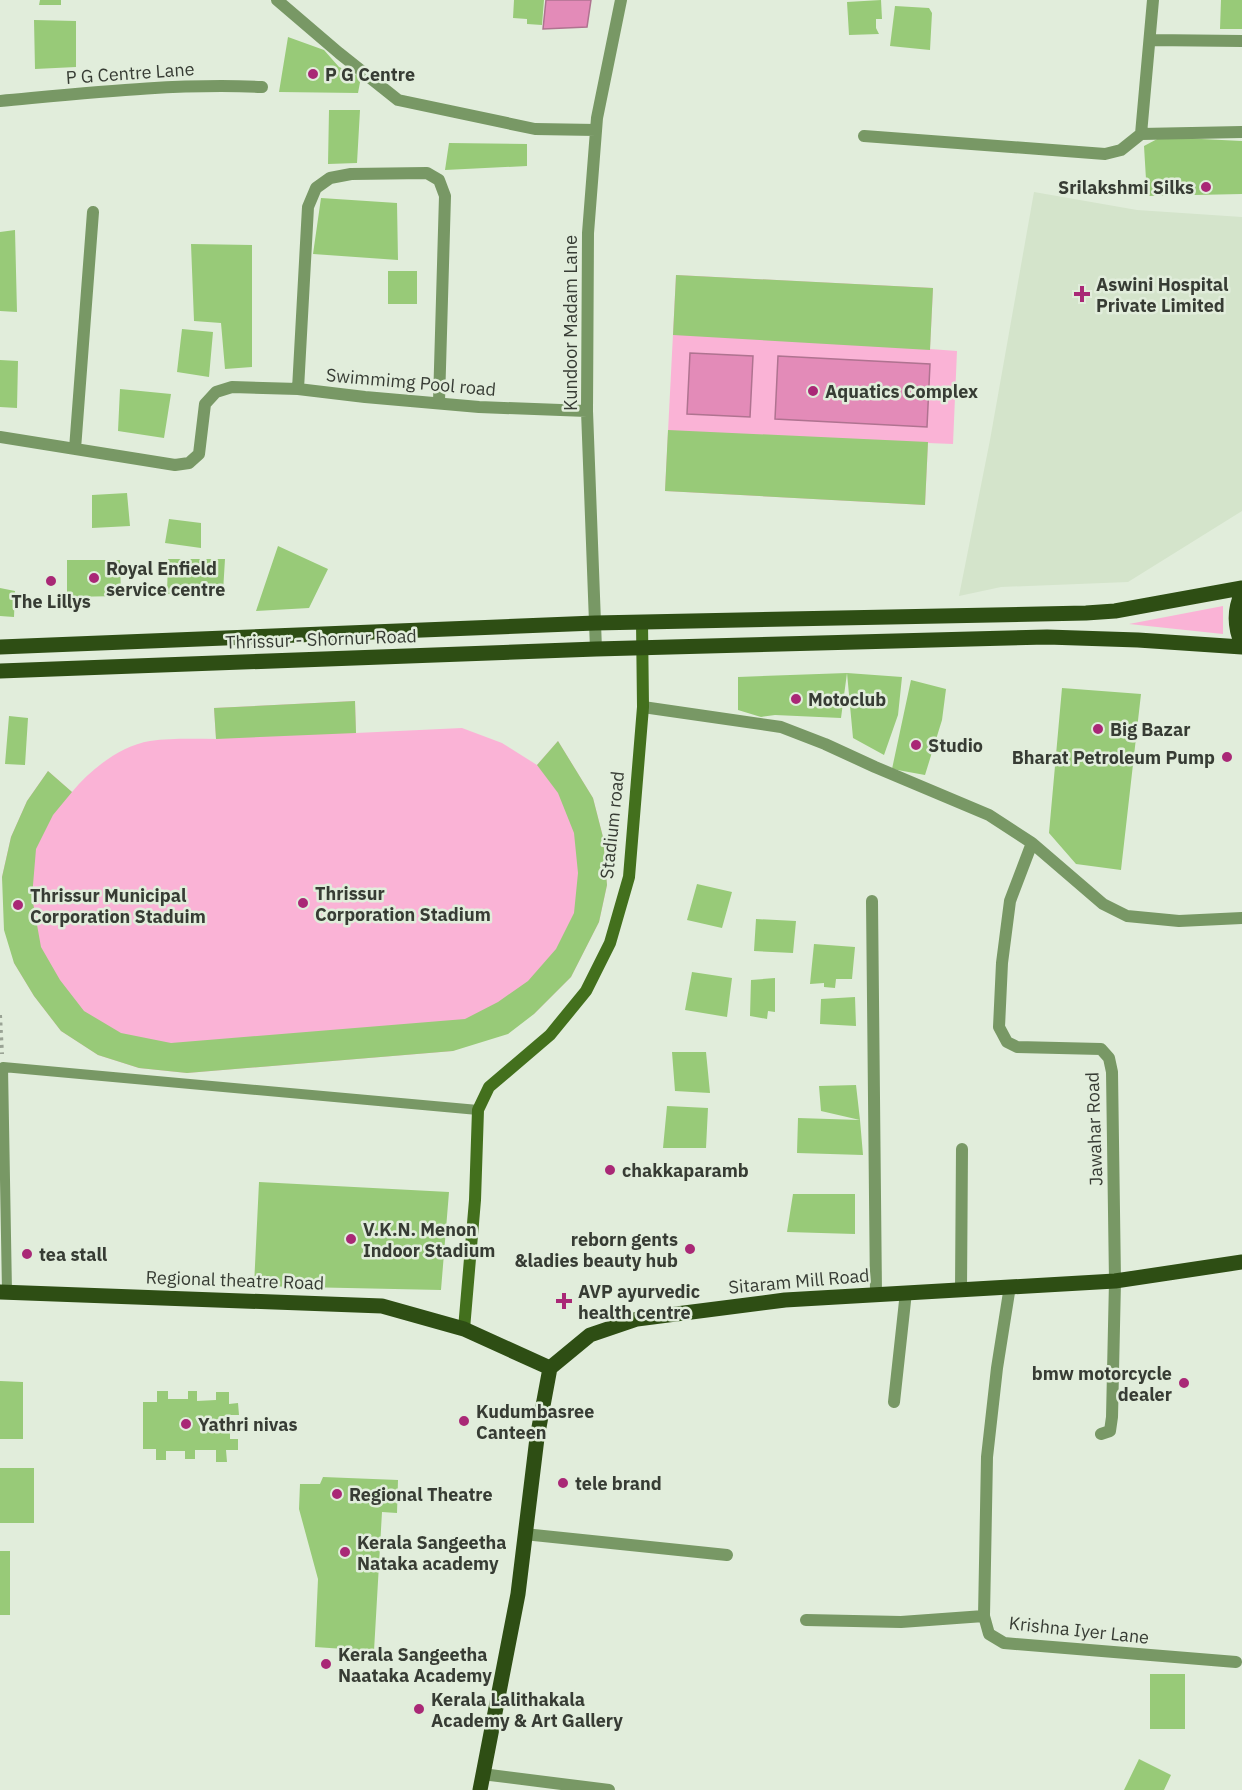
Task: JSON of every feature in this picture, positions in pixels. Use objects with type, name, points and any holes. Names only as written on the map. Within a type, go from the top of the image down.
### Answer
[{"type":"main road","points":[[0,647],[595,623],[1115,610],[1242,590],[1235,617],[1237,633],[1242,645]]},
{"type":"main road","points":[[1024,614],[1025,638]]},
{"type":"main road","points":[[803,619],[803,643]]},
{"type":"main road","name":"Stadium road","points":[[464,1329],[475,1200],[478,1110],[489,1087],[550,1035],[586,991],[610,943],[629,877],[643,706],[642,622]]},
{"type":"main road","name":"Thrissur - Shornur Road","points":[[0,670],[596,649],[1059,637],[1242,645]]},
{"type":"main road","name":"Sitaram Mill Road","points":[[550,1368],[590,1335],[637,1319],[784,1300],[1115,1281],[1242,1263]]},
{"type":"main road","name":"Regional theatre Road","points":[[4,1292],[382,1306],[464,1329]]},
{"type":"main road","points":[[464,1329],[550,1368],[537,1438],[518,1594],[480,1790]]},
{"type":"street","points":[[277,0],[398,100],[535,129],[596,130]]},
{"type":"street","name":"Kundoor Madam Lane","points":[[596,649],[586,411],[588,233],[596,130],[621,0]]},
{"type":"street","points":[[1141,134],[1153,0]]},
{"type":"street","points":[[1149,40],[1242,41]]},
{"type":"street","name":"P G Centre Lane","points":[[0,102],[93,92],[230,86],[262,87]]},
{"type":"street","points":[[864,136],[1105,154],[1120,150],[1141,134],[1242,132]]},
{"type":"street","points":[[298,389],[308,207],[316,188],[330,178],[351,174],[427,173],[439,180],[445,196],[439,402]]},
{"type":"street","points":[[0,437],[75,449],[93,212]]},
{"type":"street","name":"Swimmimg Pool road","points":[[75,449],[175,465],[189,463],[199,454],[206,404],[216,392],[232,387],[298,389],[479,407],[586,411]]},
{"type":"street","points":[[643,706],[781,728],[825,744],[989,815],[1032,843],[1103,904],[1127,916],[1179,921],[1242,918]]},
{"type":"street","name":"Jawahar Road","points":[[1032,843],[1010,902],[1002,963],[999,1028],[1008,1042],[1017,1047],[1101,1049],[1109,1058],[1112,1072],[1115,1281],[1112,1417],[1110,1431],[1101,1434]]},
{"type":"street","points":[[872,902],[876,1294]]},
{"type":"street","points":[[961,1289],[962,1149]]},
{"type":"street","name":"Krishna Iyer Lane","points":[[1010,1286],[997,1368],[987,1456],[984,1616],[989,1634],[1004,1643],[1236,1662]]},
{"type":"street","points":[[894,1402],[906,1292]]},
{"type":"street","points":[[524,1534],[727,1555]]},
{"type":"street","points":[[806,1620],[901,1622],[984,1616]]},
{"type":"street","points":[[482,1774],[609,1790]]},
{"type":"lane","points":[[4,1292],[3,1067],[478,1110]]},
{"type":"path","points":[[0,1015],[3,1067]]},
{"type":"shaded area","points":[[546,0],[591,0],[587,27],[543,29]]},
{"type":"shaded area","points":[[1034,192],[1137,210],[1242,217],[1242,511],[1128,582],[1001,587],[959,596],[990,440]]},
{"type":"shaded area","name":"Aquatics Complex","points":[[676,275],[933,288],[930,349],[957,351],[953,444],[928,443],[925,505],[665,491]]},
{"type":"shaded area","points":[[690,353],[753,356],[750,417],[687,414]]},
{"type":"shaded area","points":[[778,356],[930,364],[927,427],[775,419]]},
{"type":"shaded area","points":[[1223,606],[1223,634],[1129,624]]},
{"type":"shaded area","name":"Thrissur Corporation Stadium","points":[[355,701],[356,733],[462,728],[502,743],[537,765],[558,741],[593,798],[603,837],[607,885],[599,922],[571,977],[534,1014],[453,1051],[187,1073],[139,1068],[98,1055],[61,1031],[34,996],[14,963],[2,877],[11,837],[27,801],[48,771],[72,792],[107,760],[128,748],[166,739],[216,739],[214,708]]},
{"type":"building","points":[[40,0],[61,0],[61,5],[39,5]]},
{"type":"building","points":[[514,0],[544,0],[542,25],[527,24],[527,19],[513,18]]},
{"type":"building","points":[[881,0],[882,19],[876,19],[879,34],[849,35],[847,2]]},
{"type":"building","points":[[1221,0],[1242,0],[1242,29],[1220,29]]},
{"type":"building","points":[[895,6],[929,8],[932,13],[930,50],[890,46]]},
{"type":"building","points":[[34,20],[76,21],[76,67],[35,69]]},
{"type":"building","points":[[288,37],[324,50],[339,67],[361,77],[358,93],[279,92]]},
{"type":"building","points":[[329,110],[360,110],[357,163],[328,164]]},
{"type":"building","points":[[1161,137],[1242,141],[1242,194],[1147,196],[1144,146]]},
{"type":"building","points":[[449,143],[527,144],[527,166],[445,170]]},
{"type":"building","points":[[321,198],[397,203],[398,260],[313,254]]},
{"type":"building","points":[[15,230],[17,312],[0,311],[0,232]]},
{"type":"building","points":[[191,244],[252,245],[252,367],[225,369],[221,323],[194,321]]},
{"type":"building","points":[[388,271],[417,271],[417,304],[388,304]]},
{"type":"building","points":[[676,275],[933,288],[930,350],[673,335]]},
{"type":"building","points":[[182,329],[213,332],[209,377],[177,372]]},
{"type":"building","points":[[0,360],[18,361],[17,408],[0,407]]},
{"type":"building","points":[[120,389],[171,394],[164,438],[118,431]]},
{"type":"building","points":[[668,430],[928,442],[925,505],[665,491]]},
{"type":"building","points":[[127,493],[130,526],[92,528],[92,495]]},
{"type":"building","points":[[169,519],[201,523],[201,548],[165,543]]},
{"type":"building","points":[[278,546],[328,569],[309,608],[256,611]]},
{"type":"building","points":[[168,559],[225,559],[223,592],[167,594]]},
{"type":"building","name":"Royal Enfield service centre","points":[[67,560],[120,560],[121,596],[67,597]]},
{"type":"building","points":[[0,588],[15,591],[14,617],[0,616]]},
{"type":"building","points":[[847,673],[902,677],[898,715],[884,755],[853,738]]},
{"type":"building","points":[[847,673],[841,718],[775,715],[761,717],[738,710],[738,677]]},
{"type":"building","name":"Studio","points":[[911,680],[946,689],[942,720],[925,775],[892,769]]},
{"type":"building","points":[[1062,688],[1141,694],[1121,870],[1076,864],[1049,833]]},
{"type":"building","points":[[355,701],[356,733],[216,739],[214,708]]},
{"type":"building","points":[[9,716],[28,718],[25,765],[5,764]]},
{"type":"building","name":"Thrissur Municipal Corporation Staduim","points":[[558,741],[593,798],[603,837],[607,885],[599,922],[571,977],[534,1014],[508,1034],[453,1051],[187,1073],[139,1068],[98,1055],[61,1031],[34,996],[14,963],[4,930],[2,877],[11,837],[27,801],[48,771],[72,792],[53,815],[36,849],[32,897],[41,947],[60,980],[84,1011],[121,1033],[171,1043],[465,1019],[498,1002],[528,981],[556,949],[574,913],[578,873],[574,833],[558,793],[537,765]]},
{"type":"building","points":[[697,884],[732,892],[722,928],[687,920]]},
{"type":"building","points":[[756,919],[796,921],[793,953],[754,951]]},
{"type":"building","points":[[814,944],[855,947],[852,979],[836,979],[835,988],[824,987],[824,983],[810,984]]},
{"type":"building","points":[[692,972],[732,978],[727,1017],[685,1010]]},
{"type":"building","points":[[775,978],[775,1012],[768,1011],[767,1019],[750,1016],[751,980]]},
{"type":"building","points":[[855,997],[856,1026],[820,1024],[821,999]]},
{"type":"building","points":[[672,1052],[706,1052],[710,1093],[675,1091]]},
{"type":"building","points":[[856,1085],[860,1120],[821,1111],[819,1086]]},
{"type":"building","points":[[667,1106],[708,1108],[706,1148],[663,1148]]},
{"type":"building","points":[[798,1118],[860,1120],[863,1155],[797,1153]]},
{"type":"building","name":"V.K.N. Menon Indoor Stadium","points":[[259,1182],[449,1192],[441,1290],[254,1286]]},
{"type":"building","points":[[793,1194],[855,1194],[855,1234],[787,1232]]},
{"type":"building","points":[[0,1381],[23,1382],[23,1439],[0,1439]]},
{"type":"building","name":"Yathri nivas","points":[[157,1391],[168,1391],[168,1399],[188,1399],[188,1391],[197,1391],[197,1401],[216,1400],[216,1392],[229,1392],[229,1404],[238,1403],[239,1415],[230,1415],[230,1439],[238,1439],[238,1450],[226,1450],[227,1462],[216,1462],[216,1450],[195,1450],[195,1459],[185,1459],[185,1451],[166,1451],[166,1460],[156,1460],[156,1449],[143,1449],[143,1402],[157,1402]]},
{"type":"building","points":[[0,1468],[34,1468],[34,1523],[0,1523]]},
{"type":"building","points":[[323,1477],[398,1480],[397,1513],[382,1512],[374,1651],[315,1647],[318,1579],[299,1509],[300,1484],[320,1484]]},
{"type":"building","points":[[0,1551],[10,1551],[10,1615],[0,1615]]},
{"type":"building","points":[[1150,1674],[1185,1674],[1185,1729],[1150,1729]]},
{"type":"building","points":[[1139,1759],[1171,1775],[1164,1790],[1124,1790]]},
{"type":"place","name":"P G Centre","points":[[313,74]]},
{"type":"place","name":"Srilakshmi Silks","points":[[1206,187]]},
{"type":"place","name":"Aswini Hospital Private Limited","points":[[1082,294]]},
{"type":"place","name":"Aquatics Complex","points":[[813,391]]},
{"type":"place","name":"Royal Enfield service centre","points":[[94,578]]},
{"type":"place","name":"The Lillys","points":[[51,581]]},
{"type":"place","name":"Motoclub","points":[[796,699]]},
{"type":"place","name":"Big Bazar","points":[[1098,729]]},
{"type":"place","name":"Studio","points":[[916,745]]},
{"type":"place","name":"Bharat Petroleum Pump","points":[[1227,757]]},
{"type":"place","name":"Thrissur Corporation Stadium","points":[[303,903]]},
{"type":"place","name":"Thrissur Municipal Corporation Staduim","points":[[18,905]]},
{"type":"place","name":"chakkaparamb","points":[[610,1170]]},
{"type":"place","name":"V.K.N. Menon Indoor Stadium","points":[[351,1239]]},
{"type":"place","name":"reborn gents &ladies beauty hub","points":[[690,1249]]},
{"type":"place","name":"tea stall","points":[[27,1254]]},
{"type":"place","name":"AVP ayurvedic health centre","points":[[564,1301]]},
{"type":"place","name":"bmw motorcycle dealer","points":[[1184,1383]]},
{"type":"place","name":"Kudumbasree Canteen","points":[[464,1421]]},
{"type":"place","name":"Yathri nivas","points":[[186,1424]]},
{"type":"place","name":"tele brand","points":[[563,1483]]},
{"type":"place","name":"Regional Theatre","points":[[337,1494]]},
{"type":"place","name":"Kerala Sangeetha Nataka academy","points":[[345,1552]]},
{"type":"place","name":"Kerala Sangeetha Naataka Academy","points":[[326,1664]]},
{"type":"place","name":"Kerala Lalithakala Academy & Art Gallery","points":[[419,1709]]}]
